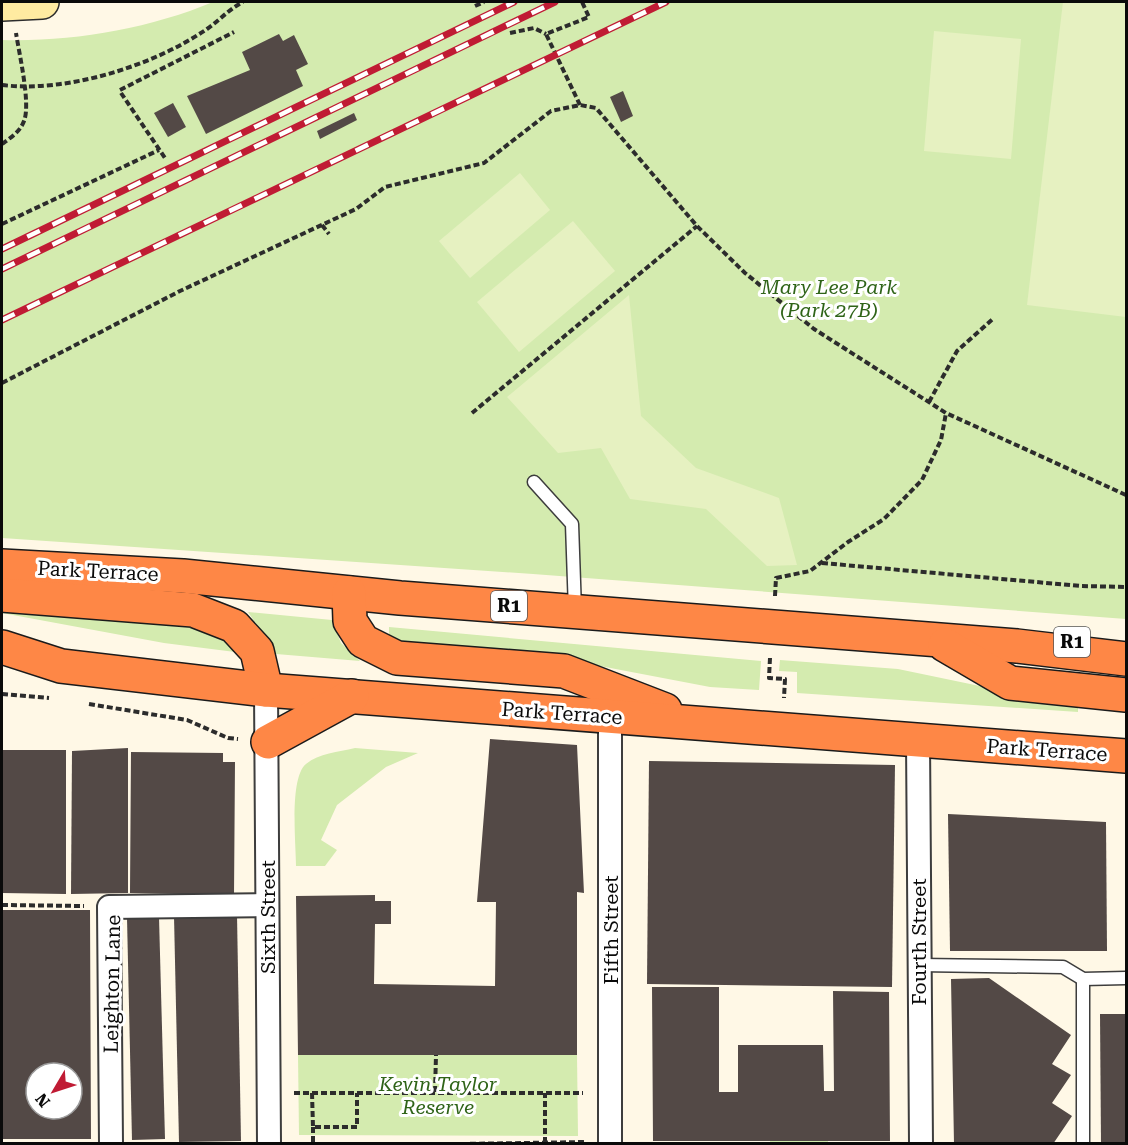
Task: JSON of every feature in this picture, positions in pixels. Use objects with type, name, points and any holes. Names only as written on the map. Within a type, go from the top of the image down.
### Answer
[{"type":"highway","name":"Park Terrace","points":[[2,566],[183,576],[349,593],[1017,646],[1126,658]]},
{"type":"highway","points":[[349,593],[350,621],[363,641],[397,658],[564,671],[697,723]]},
{"type":"highway","points":[[2,595],[193,610],[234,626],[257,651],[266,690]]},
{"type":"highway","points":[[938,640],[1010,684],[1126,695]]},
{"type":"highway","name":"R1","points":[[1017,646],[1104,640],[1126,642]]},
{"type":"highway","name":"Park Terrace","points":[[2,647],[61,666],[266,690],[1126,756]]},
{"type":"highway","points":[[254,741],[352,696]]},
{"type":"street","name":"Sixth Street","points":[[266,690],[254,741],[267,905],[269,1143]]},
{"type":"street","name":"Fifth Street","points":[[610,717],[610,1143]]},
{"type":"street","name":"Fourth Street","points":[[918,740],[921,1143]]},
{"type":"street","name":"Leighton Lane","points":[[111,1143],[109,907],[267,905]]},
{"type":"lane","points":[[534,482],[572,524],[575,612]]},
{"type":"lane","points":[[919,965],[1064,967],[1083,979],[1126,978]]},
{"type":"lane","points":[[1083,979],[1083,1143]]},
{"type":"path","points":[[2,85],[25,87],[89,80],[168,50],[208,28],[229,9],[243,2]]},
{"type":"path","points":[[475,6],[484,2]]},
{"type":"path","points":[[546,34],[589,16],[582,2]]},
{"type":"path","points":[[2,144],[19,131],[25,119],[25,87],[18,3]]},
{"type":"path","points":[[510,33],[534,28],[546,34],[580,105]]},
{"type":"path","points":[[165,158],[120,91],[234,32]]},
{"type":"path","points":[[2,383],[180,291],[356,209],[385,187],[484,163],[550,111],[580,105],[596,108],[697,226],[745,273],[814,329],[946,413],[1126,495]]},
{"type":"path","points":[[2,224],[159,150]]},
{"type":"path","points":[[322,225],[329,234]]},
{"type":"path","points":[[472,413],[697,226]]},
{"type":"path","points":[[929,402],[957,351],[993,318]]},
{"type":"path","points":[[776,578],[810,572],[848,542],[885,519],[922,480],[941,440],[946,413]]},
{"type":"path","points":[[822,563],[1081,586],[1126,587]]},
{"type":"path","points":[[769,678],[785,679]]},
{"type":"path","points":[[2,694],[59,699]]},
{"type":"path","points":[[82,702],[186,720],[228,738],[254,741]]},
{"type":"path","points":[[2,905],[109,907]]},
{"type":"path","points":[[435,1092],[436,1055]]},
{"type":"path","points":[[269,1093],[585,1093]]},
{"type":"path","points":[[312,1093],[314,1143]]},
{"type":"path","points":[[313,1127],[357,1127],[357,1093]]},
{"type":"path","points":[[545,1143],[546,1093]]},
{"type":"path","points":[[461,1143],[610,1143]]},
{"type":"green space","name":"Mary Lee Park (Park 27B)","points":[[213,2],[1126,2],[1126,619],[533,574],[2,538],[2,40],[55,39],[109,32],[162,20]]},
{"type":"green space","points":[[1063,2],[1126,2],[1126,317],[1027,305]]},
{"type":"green space","points":[[934,31],[1021,39],[1011,159],[924,151]]},
{"type":"green space","points":[[520,173],[550,210],[470,278],[439,241]]},
{"type":"green space","points":[[573,221],[615,271],[519,352],[477,302]]},
{"type":"green space","points":[[629,295],[641,416],[696,468],[779,498],[797,565],[767,566],[706,509],[630,499],[601,448],[558,453],[507,397]]},
{"type":"green space","points":[[2,604],[201,621],[235,639],[235,652],[164,643],[2,613]]},
{"type":"green space","points":[[248,612],[332,620],[341,643],[360,661],[276,654]]},
{"type":"green space","points":[[389,627],[761,661],[759,690],[710,687],[558,658],[411,645],[389,638]]},
{"type":"green space","points":[[780,660],[898,669],[999,690],[1078,698],[1078,712],[797,693],[797,672],[779,671]]},
{"type":"green space","points":[[355,748],[418,753],[386,767],[337,805],[321,840],[337,850],[325,866],[296,866],[295,797],[301,771],[306,764],[317,757]]},
{"type":"green space","name":"Kevin Taylor Reserve","points":[[298,1055],[577,1055],[578,1136],[299,1135]]},
{"type":"green space","points":[[770,1141],[828,1141],[828,1143],[770,1144]]},
{"type":"building","points":[[279,34],[283,41],[294,35],[308,64],[296,70],[303,86],[206,134],[187,96],[250,70],[242,52]]},
{"type":"building","points":[[623,91],[633,116],[621,122],[610,97]]},
{"type":"building","points":[[173,103],[186,127],[168,137],[154,113]]},
{"type":"building","points":[[354,113],[357,120],[320,139],[317,131]]},
{"type":"building","points":[[490,739],[577,745],[584,893],[577,892],[577,1055],[298,1055],[296,896],[375,895],[375,901],[391,901],[391,924],[375,924],[374,984],[495,986],[496,902],[477,902]]},
{"type":"building","points":[[128,748],[128,893],[71,894],[72,751]]},
{"type":"building","points":[[2,750],[66,750],[66,894],[2,893]]},
{"type":"building","points":[[131,752],[223,753],[223,762],[235,762],[234,895],[130,893]]},
{"type":"building","points":[[649,761],[895,765],[892,987],[647,984]]},
{"type":"building","points":[[948,814],[1106,822],[1107,951],[950,951]]},
{"type":"building","points":[[2,910],[90,910],[91,1139],[2,1139]]},
{"type":"building","points":[[237,915],[241,1141],[179,1142],[174,916]]},
{"type":"building","points":[[159,917],[165,1139],[132,1140],[127,918]]},
{"type":"building","points":[[989,978],[1071,1035],[1052,1064],[1071,1075],[1052,1103],[1072,1116],[1053,1144],[954,1144],[951,979]]},
{"type":"building","points":[[652,987],[719,987],[719,1092],[738,1092],[738,1045],[823,1045],[824,1091],[834,1091],[833,991],[889,992],[890,1141],[653,1141]]},
{"type":"building","points":[[1100,1014],[1126,1014],[1126,1144],[1101,1144]]},
{"type":"railway","points":[[2,249],[514,2]]},
{"type":"railway","points":[[2,269],[555,2]]},
{"type":"railway","points":[[2,320],[666,2]]}]
